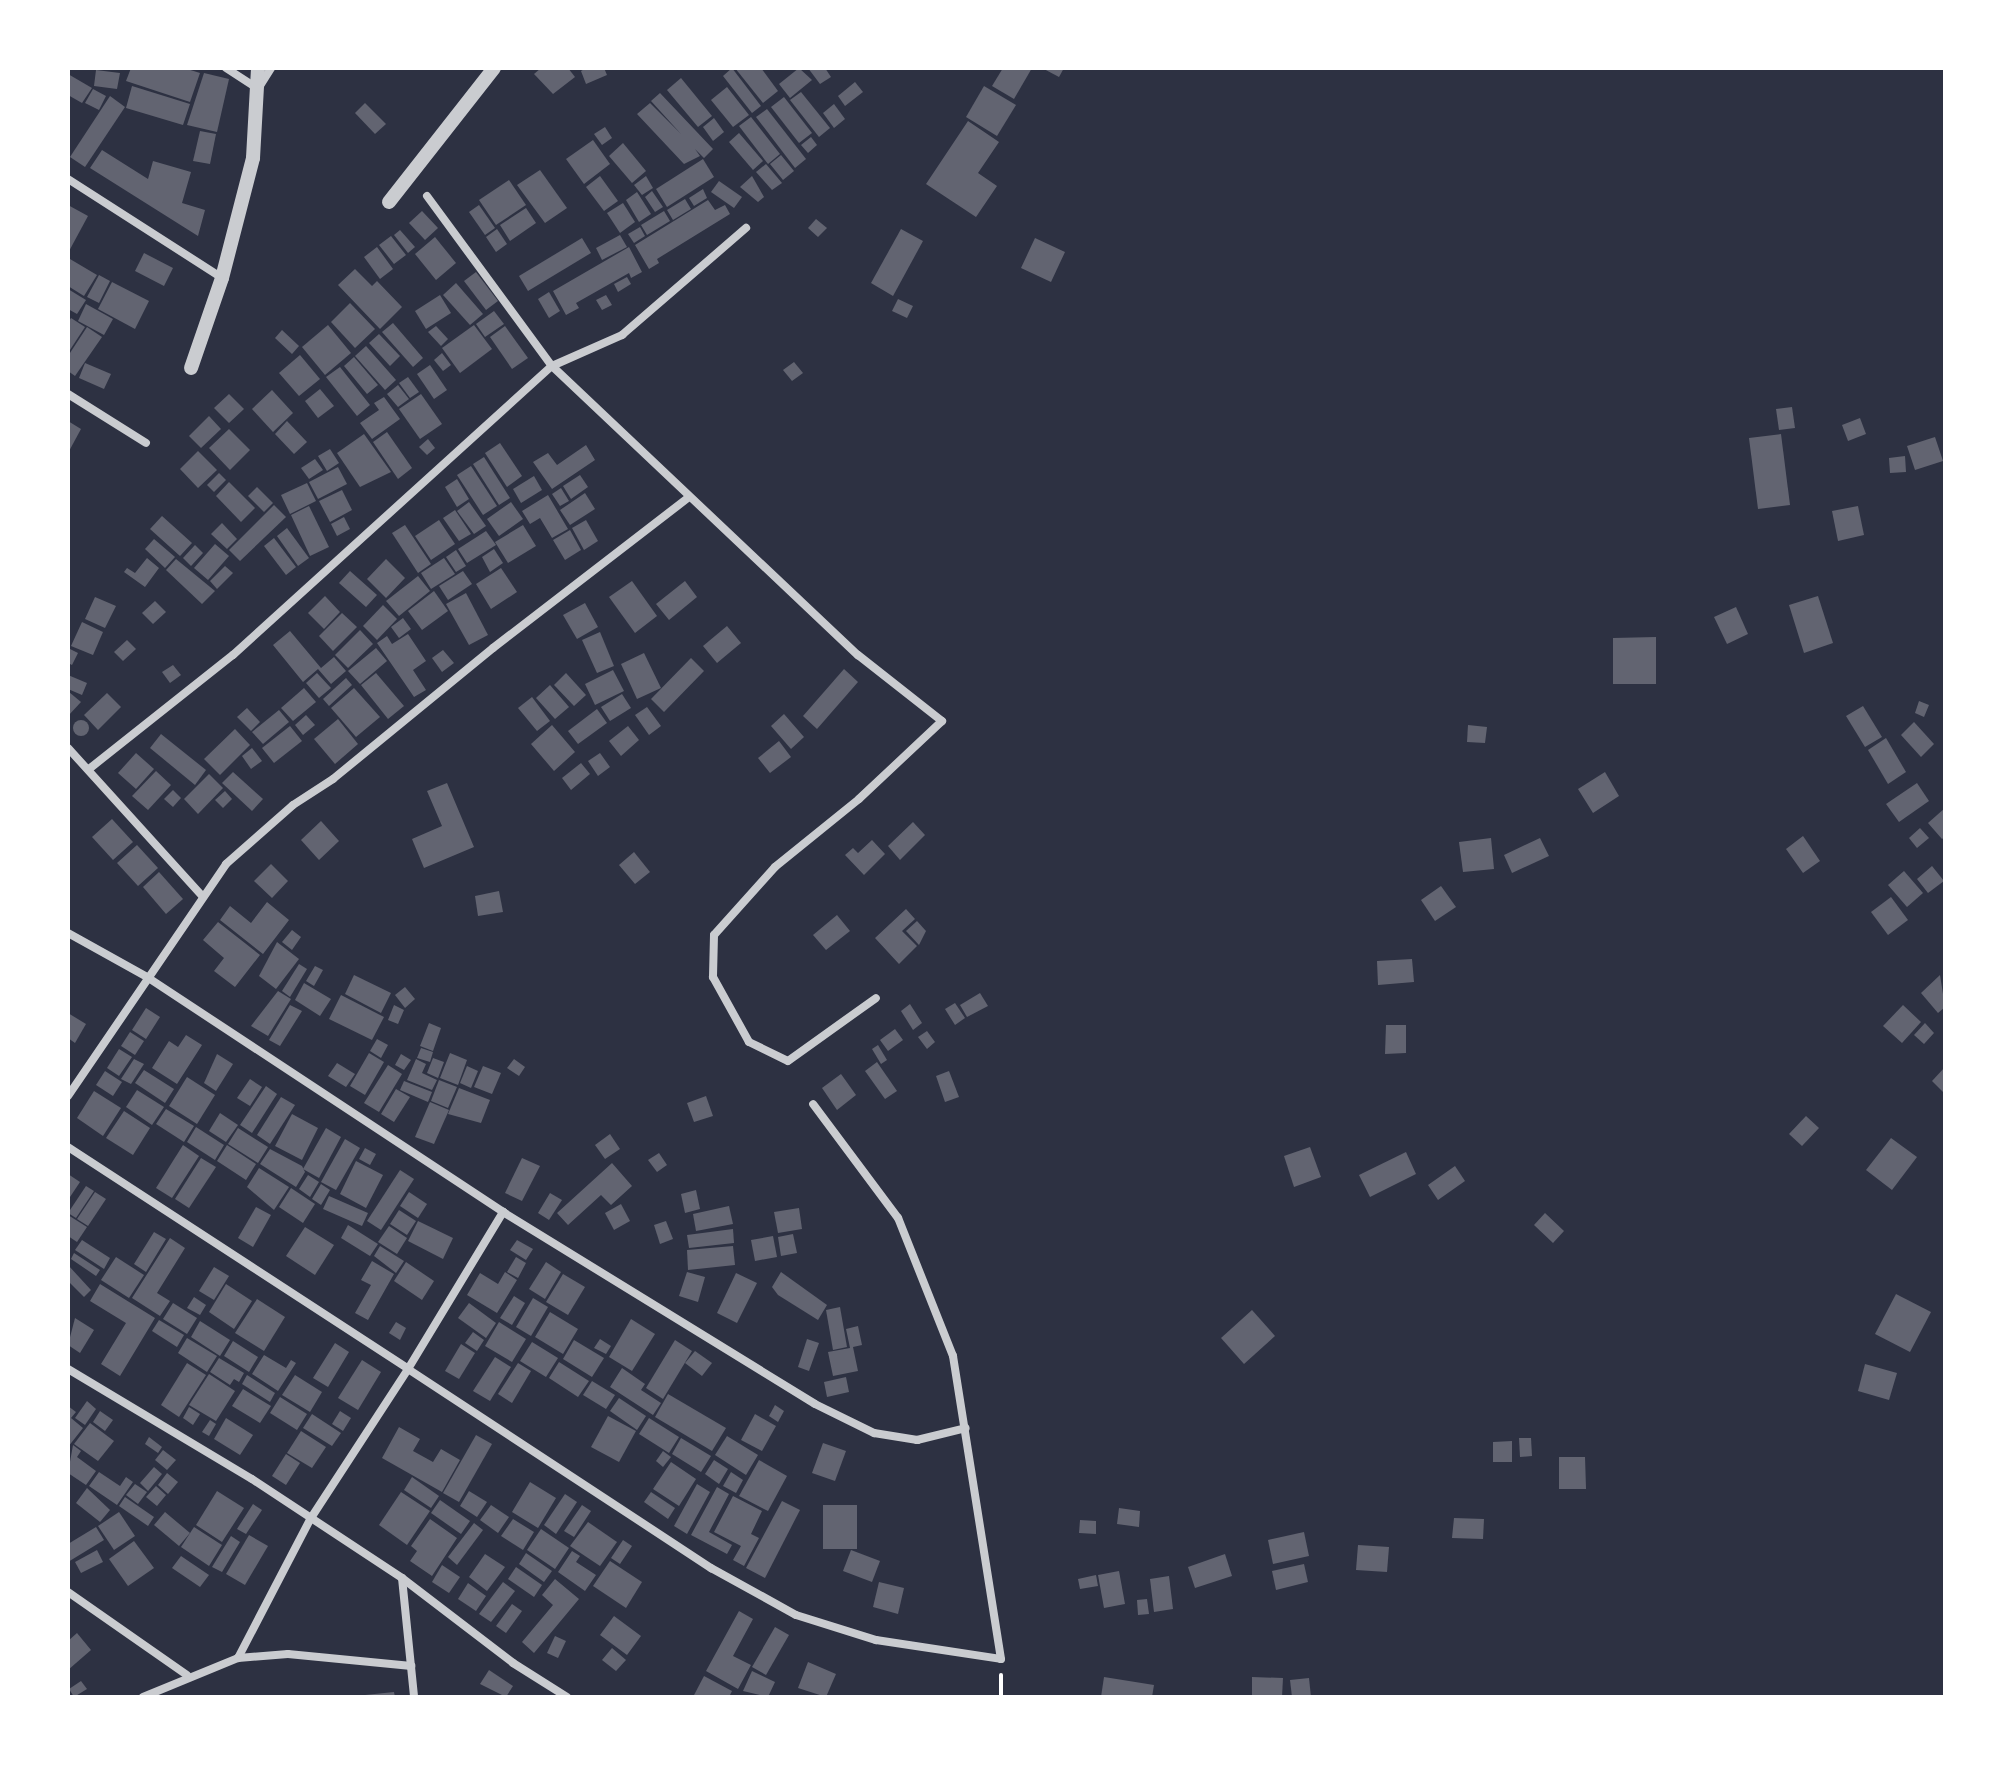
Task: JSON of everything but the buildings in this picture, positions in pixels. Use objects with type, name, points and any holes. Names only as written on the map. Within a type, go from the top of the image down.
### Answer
[{"type":"street","points":[[226,68],[258,89]]},
{"type":"street","points":[[191,368],[222,278],[253,158],[258,68]]},
{"type":"street","points":[[258,89],[271,68]]},
{"type":"street","points":[[389,202],[494,68]]},
{"type":"street","points":[[68,179],[222,278]]},
{"type":"street","points":[[427,196],[552,366],[688,498],[858,655],[942,721],[859,799],[775,867],[714,935],[713,977],[749,1042],[788,1061],[876,998]]},
{"type":"street","points":[[89,769],[233,655],[552,366],[622,335],[746,228]]},
{"type":"street","points":[[68,394],[146,443]]},
{"type":"street","points":[[68,1096],[226,864],[293,805],[343,771],[493,648],[688,498]]},
{"type":"street","points":[[68,748],[202,896]]},
{"type":"street","points":[[68,933],[147,977],[503,1212],[815,1404],[874,1433],[917,1440],[966,1428]]},
{"type":"street","points":[[68,1147],[711,1568],[796,1615],[876,1640],[1001,1659],[953,1356],[919,1263],[898,1218],[853,1164],[813,1104]]},
{"type":"street","points":[[238,1658],[311,1518],[408,1369],[503,1212]]},
{"type":"street","points":[[68,1369],[311,1518],[402,1578],[513,1663],[567,1697]]},
{"type":"street","points":[[402,1578],[414,1697]]},
{"type":"street","points":[[68,1592],[187,1675]]},
{"type":"street","points":[[143,1697],[187,1675],[238,1658],[288,1654],[411,1666]]},
{"type":"path","points":[[1001,1659],[1001,1697]]}]
